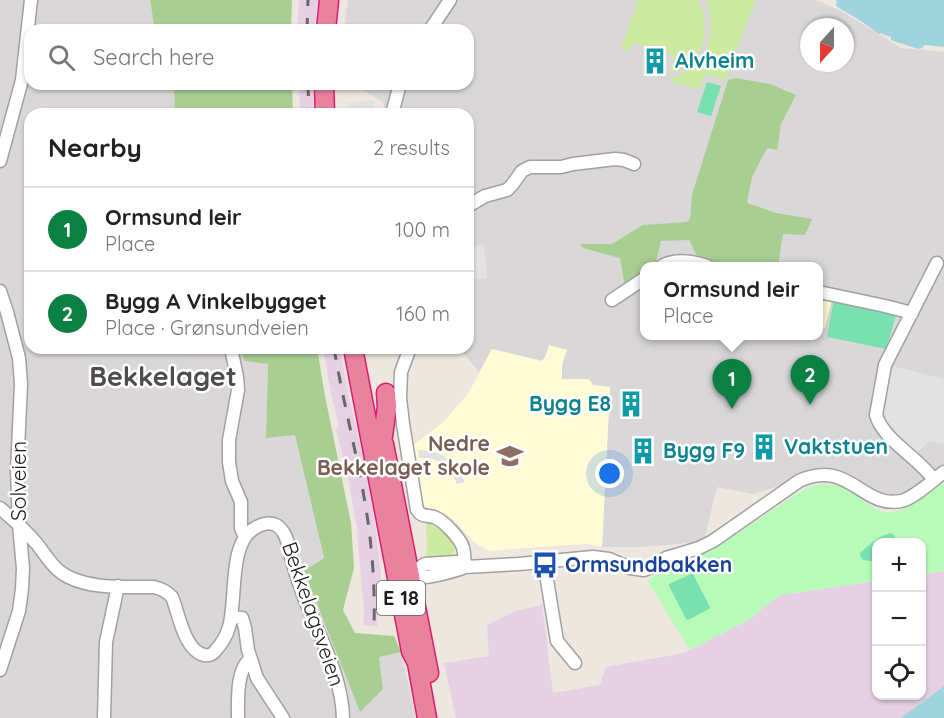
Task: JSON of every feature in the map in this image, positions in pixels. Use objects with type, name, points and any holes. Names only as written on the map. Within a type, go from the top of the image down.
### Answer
[{"type":"highway","points":[[327,24],[329,0]]},
{"type":"highway","points":[[324,90],[325,108]]},
{"type":"highway","name":"E 18","points":[[354,354],[411,651],[417,663]]},
{"type":"highway","name":"E 18","points":[[365,354],[406,552],[418,569],[420,629],[438,718]]},
{"type":"highway","points":[[383,436],[387,407],[386,393]]},
{"type":"highway","name":"E 18","points":[[388,532],[406,571],[418,569]]},
{"type":"highway","name":"E 18","points":[[420,629],[416,644],[417,663],[427,718]]},
{"type":"street","points":[[28,24],[31,0]]},
{"type":"street","points":[[434,24],[450,0]]},
{"type":"street","points":[[0,161],[22,80],[24,62]]},
{"type":"street","points":[[394,108],[398,90]]},
{"type":"street","points":[[474,202],[485,196],[507,190],[522,171],[530,167],[561,167],[615,159],[634,164]]},
{"type":"street","points":[[671,262],[692,262]]},
{"type":"street","points":[[418,569],[428,577],[465,567],[592,557],[644,570],[666,558],[706,545],[799,481],[809,477],[823,475],[838,477],[877,499],[900,501],[906,499],[939,476],[925,469],[885,432],[876,415],[883,372],[888,359],[937,263]]},
{"type":"street","points":[[612,300],[640,281]]},
{"type":"street","name":"Solveien","points":[[0,291],[19,357],[21,384],[17,471],[23,568],[21,599],[0,670]]},
{"type":"street","points":[[823,293],[912,313]]},
{"type":"street","points":[[0,508],[39,546],[58,570],[67,576],[87,584],[154,587],[167,592],[172,597],[190,644],[204,655],[213,654],[229,628],[232,617],[236,563],[241,543],[247,534],[243,533],[241,528],[241,502],[232,481],[229,462],[229,440],[238,390],[232,354]]},
{"type":"street","points":[[408,354],[401,372],[400,398],[417,510],[420,515],[434,517],[441,521],[460,541],[464,549],[465,567]]},
{"type":"street","name":"Bekkelagsveien","points":[[247,534],[256,527],[268,524],[278,526],[286,535],[303,592],[339,685],[344,718]]},
{"type":"street","points":[[418,569],[456,562],[465,567]]},
{"type":"street","points":[[544,562],[558,641],[575,663]]},
{"type":"street","points":[[104,718],[106,642],[118,586]]},
{"type":"street","points":[[232,617],[242,618],[257,678],[283,718]]},
{"type":"street","points":[[238,718],[243,666],[251,659]]},
{"type":"shaded area","points":[[0,0],[150,0],[154,24],[24,24],[24,90],[174,90],[175,108],[24,108],[24,354],[242,354],[244,361],[268,364],[266,438],[295,434],[324,559],[304,571],[360,712],[379,656],[401,652],[416,718],[0,718]]},
{"type":"shaded area","points":[[299,0],[318,0],[315,24],[297,24]]},
{"type":"shaded area","points":[[348,0],[816,0],[852,18],[800,18],[800,72],[854,72],[854,19],[901,48],[944,52],[944,471],[904,494],[896,495],[877,492],[844,472],[829,467],[810,469],[782,485],[753,494],[717,487],[704,540],[639,547],[602,547],[610,387],[593,385],[589,379],[562,379],[562,365],[566,349],[545,357],[542,361],[492,349],[479,372],[464,354],[474,354],[474,108],[384,108],[383,102],[363,90],[474,90],[474,24],[345,24]]},
{"type":"shaded area","points":[[299,90],[313,90],[314,108],[300,108]]},
{"type":"shaded area","points":[[374,100],[375,108],[348,108],[347,103]]},
{"type":"shaded area","points":[[484,244],[487,278],[474,279],[474,245]]},
{"type":"shaded area","points":[[823,296],[832,299],[825,328],[823,328]]},
{"type":"shaded area","name":"Nedre Bekkelaget skole","points":[[549,345],[567,350],[562,365],[562,379],[589,379],[593,385],[610,387],[602,547],[588,544],[489,551],[474,542],[446,514],[422,507],[412,446],[443,422],[468,394],[492,349],[542,361]]},
{"type":"shaded area","points":[[324,354],[341,354],[375,524],[381,573],[377,627],[363,625],[357,528],[349,482],[336,430],[339,425]]},
{"type":"shaded area","points":[[893,366],[944,379],[944,444],[930,441],[917,453],[887,426],[883,406]]},
{"type":"shaded area","points":[[418,450],[432,451],[448,459],[457,467],[465,482],[457,484],[450,469],[430,458],[419,458]]},
{"type":"shaded area","points":[[944,571],[944,686],[926,699],[926,592],[926,573]]},
{"type":"shaded area","points":[[872,582],[872,700],[925,700],[901,718],[456,718],[444,663],[489,656],[487,625],[515,611],[542,605],[553,693],[600,685],[606,667],[684,653],[748,620],[780,595]]},
{"type":"green space","points":[[150,0],[292,0],[291,24],[154,24]]},
{"type":"green space","points":[[638,0],[698,0],[704,14],[705,32],[701,49],[692,61],[669,73],[674,59],[666,52],[634,43],[628,52],[621,49]]},
{"type":"green space","points":[[706,0],[756,0],[726,80],[706,74],[699,90],[669,80],[691,68],[705,52],[711,26]]},
{"type":"green space","points":[[736,78],[770,84],[796,95],[781,124],[777,150],[767,148],[752,177],[747,203],[776,213],[812,219],[805,235],[783,234],[779,262],[700,262],[689,240],[661,241],[656,262],[640,262],[640,277],[625,288],[620,258],[583,248],[580,244],[612,244],[643,225],[687,222],[690,219],[692,195],[728,80]]},
{"type":"green space","points":[[707,82],[721,86],[711,116],[697,112]]},
{"type":"green space","points":[[174,90],[292,90],[293,108],[175,108]]},
{"type":"green space","points":[[834,299],[897,312],[886,349],[827,337]]},
{"type":"green space","points":[[242,354],[318,354],[351,523],[354,568],[343,610],[355,633],[394,636],[401,652],[379,657],[383,689],[360,712],[304,571],[324,558],[295,435],[266,438],[268,364],[244,361]]},
{"type":"green space","points":[[942,483],[944,486],[944,571],[926,573],[926,538],[872,538],[872,582],[780,595],[748,620],[690,650],[648,582],[672,565],[712,550],[806,488],[835,485],[852,492],[879,510],[894,512],[904,509]]},
{"type":"green space","points":[[431,522],[443,530],[453,542],[455,550],[448,557],[430,560],[427,557],[426,523]]},
{"type":"green space","points":[[886,534],[893,534],[896,538],[880,538]]},
{"type":"green space","points":[[872,543],[872,562],[862,559],[860,553]]},
{"type":"green space","points":[[691,574],[710,607],[688,620],[669,584]]},
{"type":"water","points":[[835,0],[944,0],[944,47],[925,45],[918,49],[891,40],[891,37],[879,34],[836,6],[837,1]]},
{"type":"water","points":[[944,686],[944,718],[901,718],[926,700]]},
{"type":"railway","points":[[307,24],[308,0]]},
{"type":"railway","points":[[308,90],[309,108]]},
{"type":"railway","points":[[335,354],[362,483],[369,529],[374,625]]},
{"type":"place","name":"Alvheim","points":[[655,61]]},
{"type":"place","name":"Bygg E8","points":[[631,404]]},
{"type":"place","name":"Bygg A Vinkelbygget","points":[[810,405]]},
{"type":"place","name":"Ormsund leir","points":[[732,409]]},
{"type":"place","name":"Vaktstuen","points":[[764,447]]},
{"type":"place","name":"Bygg F9","points":[[643,451]]},
{"type":"place","name":"Nedre Bekkelaget skole","points":[[510,456]]},
{"type":"place","name":"Ormsundbakken","points":[[545,565]]},
{"type":"district","name":"Bekkelaget","points":[[163,377]]}]
